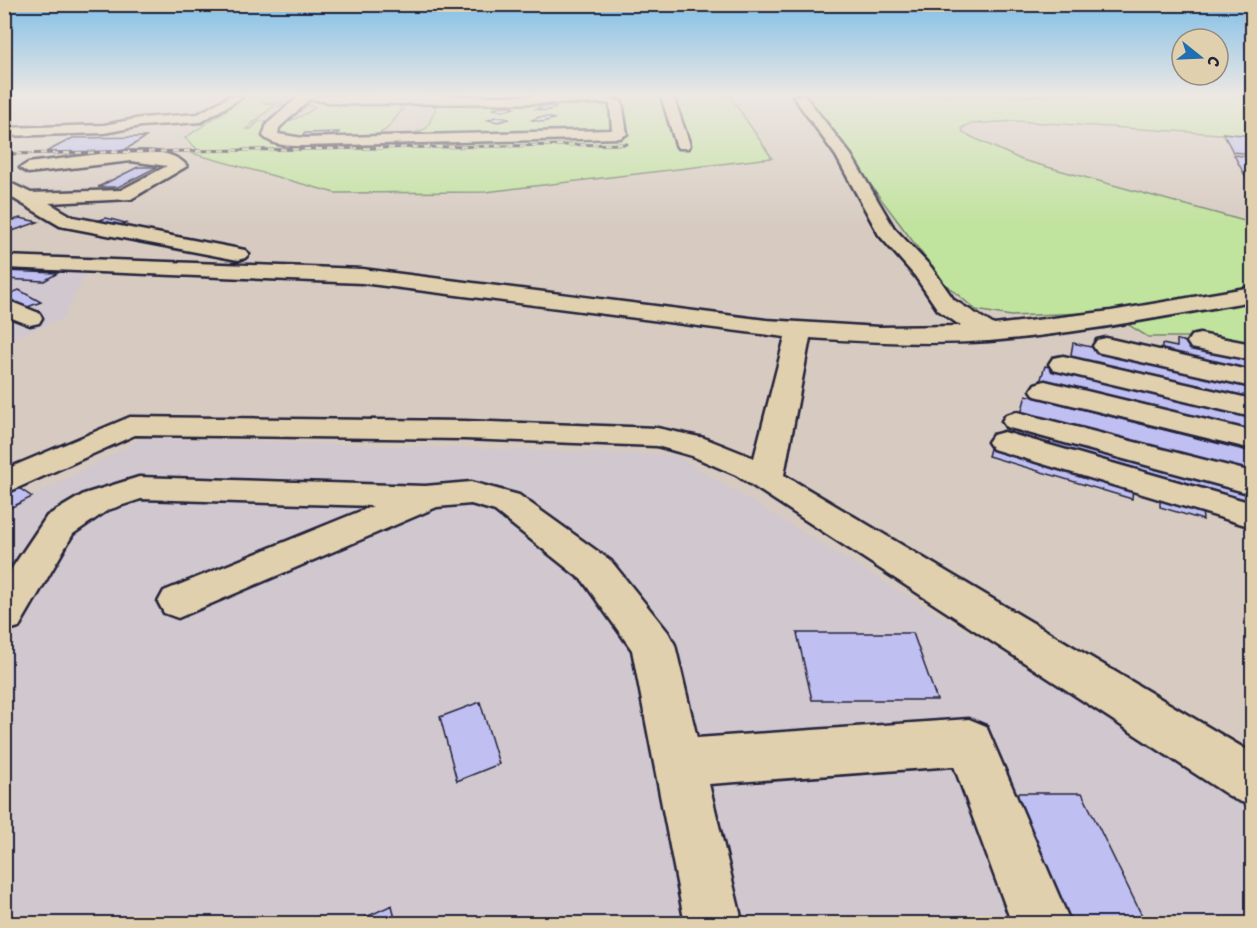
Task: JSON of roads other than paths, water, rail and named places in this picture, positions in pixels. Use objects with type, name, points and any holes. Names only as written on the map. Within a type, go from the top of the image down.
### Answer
[{"type":"street","points":[[50,139],[26,157],[5,188],[67,222],[362,276],[799,330],[879,335],[989,333],[1111,318],[1252,294]]},
{"type":"street","points":[[286,139],[299,142],[366,139]]},
{"type":"street","points":[[452,139],[496,139]]},
{"type":"street","points":[[681,139],[683,145]]},
{"type":"street","points":[[830,139],[843,155],[886,231],[923,272],[946,305],[989,333]]},
{"type":"street","points":[[26,157],[118,157],[171,162],[179,166],[125,195],[27,199]]},
{"type":"street","points":[[4,262],[362,276]]},
{"type":"street","points":[[4,306],[30,318]]},
{"type":"street","points":[[1111,318],[1137,337],[1150,356]]},
{"type":"street","points":[[766,479],[799,330]]},
{"type":"street","points":[[1200,342],[1252,352]]},
{"type":"street","points":[[1106,346],[1252,379]]},
{"type":"street","points":[[1063,364],[1252,408]]},
{"type":"street","points":[[1045,390],[1252,440]]},
{"type":"street","points":[[4,483],[130,426],[464,430],[657,437],[682,441],[710,450],[766,479],[1252,781]]},
{"type":"street","points":[[1252,483],[1027,436],[1252,515]]},
{"type":"street","points":[[4,615],[60,525],[96,502],[139,488],[431,496],[471,493],[507,503],[597,571],[653,645],[709,921]]},
{"type":"street","points":[[178,602],[431,496]]},
{"type":"street","points":[[678,763],[969,742],[1042,924]]},
{"type":"railway","points":[[4,154],[627,144]]}]
